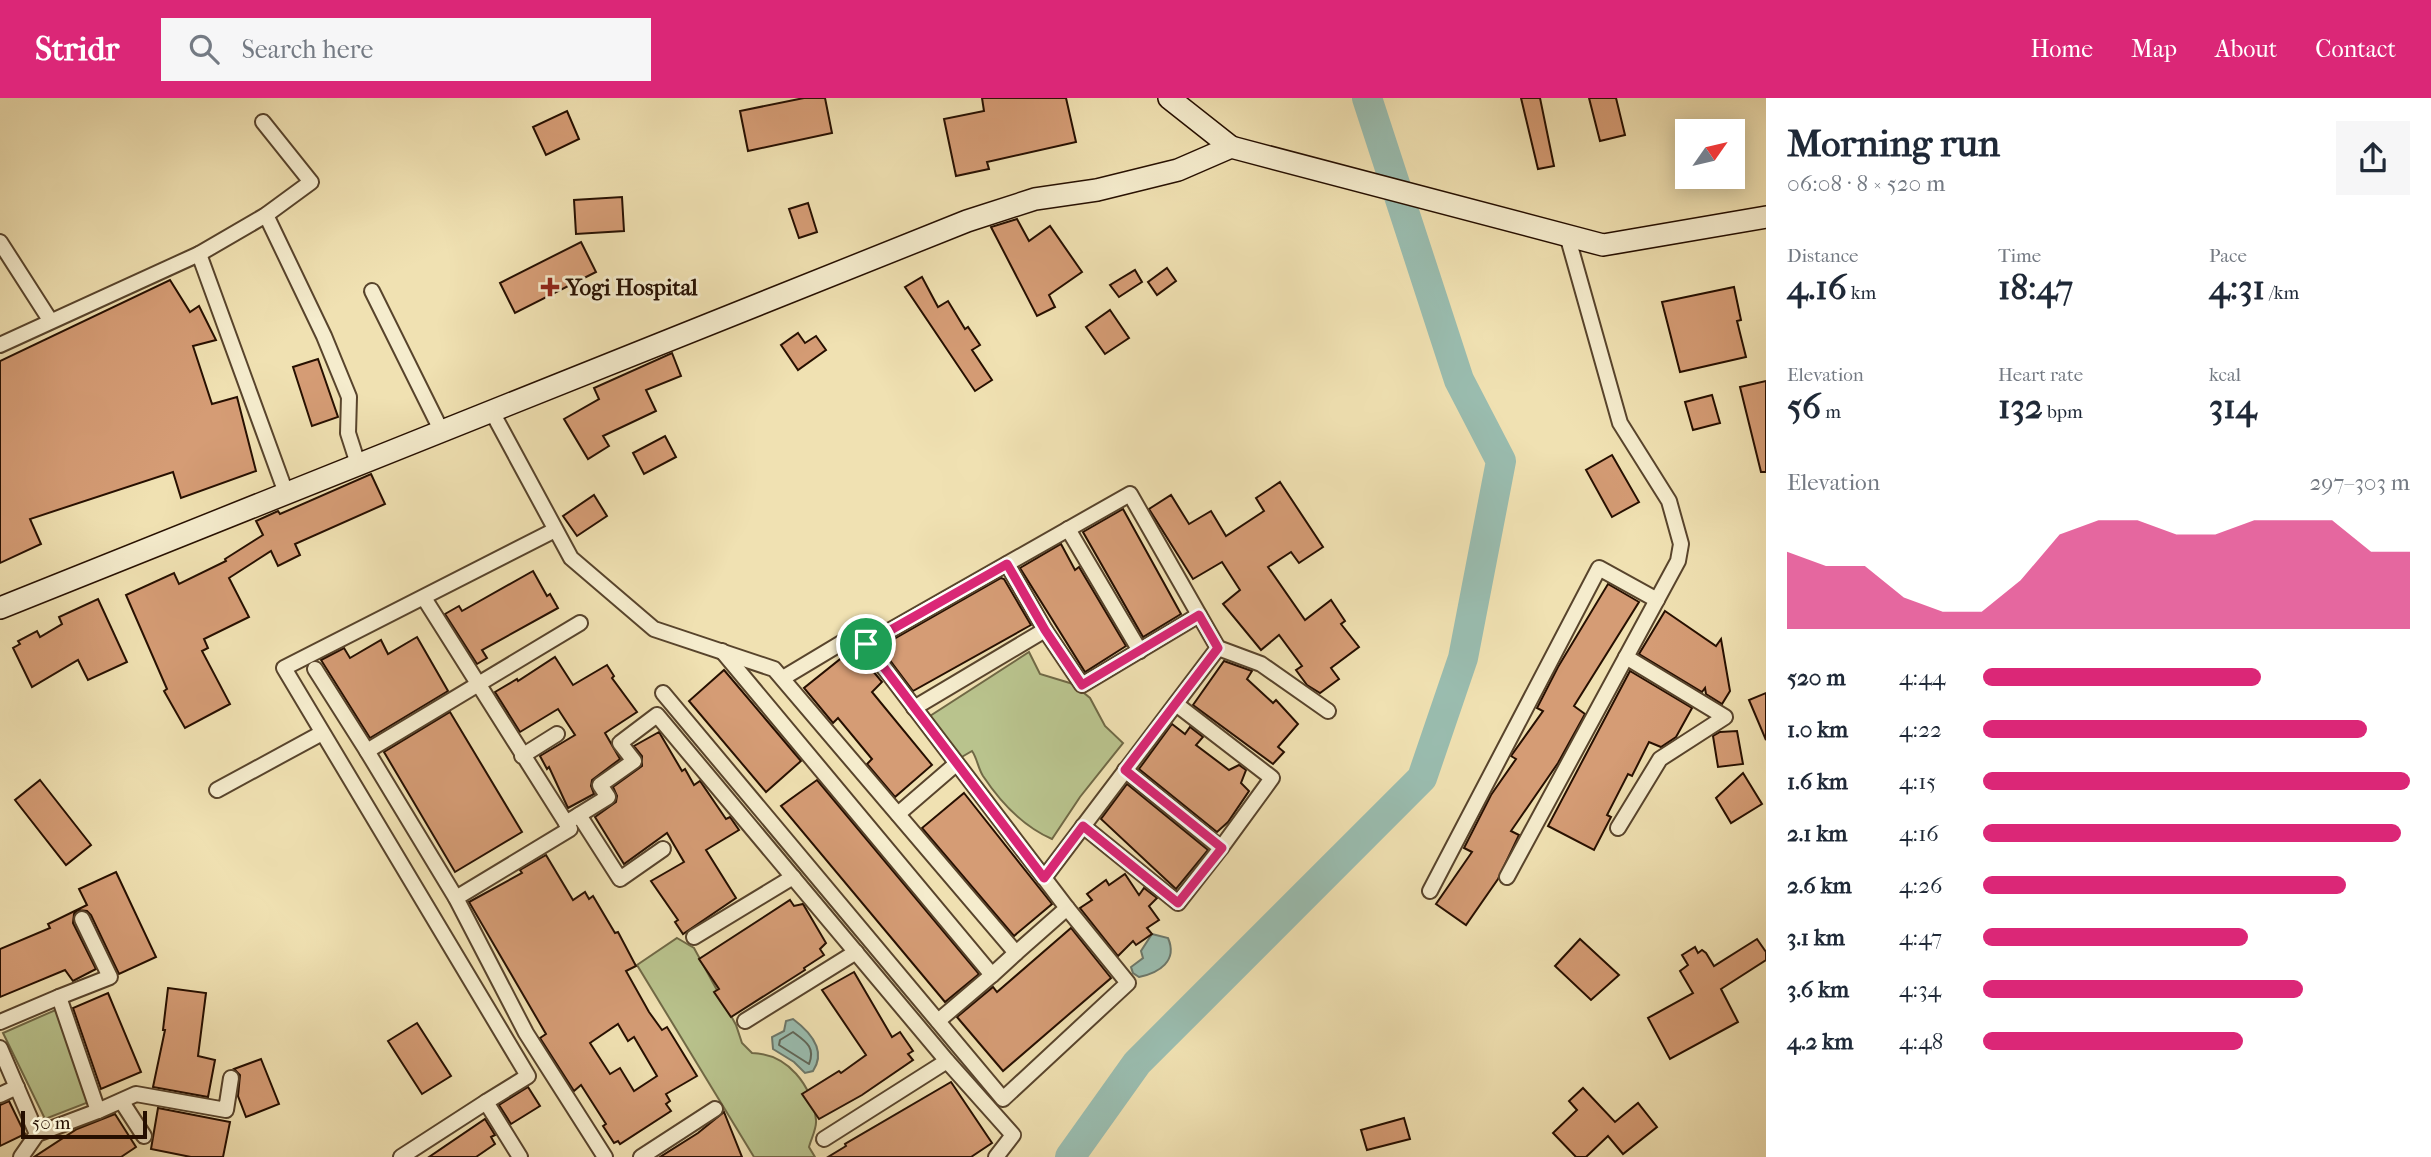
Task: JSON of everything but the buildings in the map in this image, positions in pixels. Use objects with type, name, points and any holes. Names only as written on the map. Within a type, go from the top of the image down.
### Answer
[{"type":"main road","points":[[1169,98],[1231,148],[1286,160],[1604,245],[1766,217]]},
{"type":"main road","points":[[0,608],[967,221],[1035,199],[1097,190],[1178,170],[1231,148]]},
{"type":"street","points":[[0,345],[199,254],[266,215],[311,182],[263,122]]},
{"type":"street","points":[[266,215],[324,336],[349,397],[348,433],[358,464]]},
{"type":"street","points":[[1507,877],[1678,561],[1681,544],[1669,501],[1620,422],[1567,235]]},
{"type":"street","points":[[0,242],[50,320]]},
{"type":"street","points":[[199,254],[286,493]]},
{"type":"street","points":[[372,291],[441,430]]},
{"type":"street","points":[[491,410],[571,558],[654,629],[774,669],[1016,953]]},
{"type":"street","points":[[866,644],[1130,494],[1218,648],[1261,664],[1328,711]]},
{"type":"street","points":[[1068,529],[1140,651]]},
{"type":"street","points":[[401,1157],[528,1076],[284,668],[555,530]]},
{"type":"street","points":[[1007,564],[1045,630],[1082,685],[1199,615]]},
{"type":"street","points":[[1430,891],[1599,568],[1657,600]]},
{"type":"street","points":[[424,598],[570,829],[456,898]]},
{"type":"street","points":[[367,751],[580,623]]},
{"type":"street","points":[[914,708],[1045,630]]},
{"type":"street","points":[[663,692],[1003,1099],[1128,983],[1067,908],[858,634],[783,678]]},
{"type":"street","points":[[1044,878],[1218,648]]},
{"type":"street","points":[[721,650],[992,975]]},
{"type":"street","points":[[1618,828],[1660,759],[1726,717],[1626,657]]},
{"type":"street","points":[[315,669],[456,898],[526,1033],[604,1157]]},
{"type":"street","points":[[1083,826],[1178,903],[1222,848],[1272,778],[1176,704]]},
{"type":"street","points":[[566,823],[608,797],[600,785],[634,761],[620,743],[657,715],[947,1061],[1013,1135],[996,1157]]},
{"type":"street","points":[[216,790],[322,733]]},
{"type":"street","points":[[522,756],[557,734]]},
{"type":"street","points":[[898,814],[956,764]]},
{"type":"street","points":[[1125,770],[1222,848]]},
{"type":"street","points":[[579,815],[620,879],[663,849]]},
{"type":"street","points":[[694,937],[793,877]]},
{"type":"street","points":[[938,1021],[1067,908]]},
{"type":"street","points":[[0,1021],[110,977],[82,919]]},
{"type":"street","points":[[745,1021],[856,952]]},
{"type":"street","points":[[59,997],[98,1111]]},
{"type":"street","points":[[0,1048],[37,1134]]},
{"type":"street","points":[[824,1139],[947,1061]]},
{"type":"street","points":[[21,1157],[37,1134],[122,1102],[136,1094],[226,1110],[231,1078]]},
{"type":"street","points":[[0,1095],[17,1087]]},
{"type":"street","points":[[122,1102],[144,1136]]},
{"type":"street","points":[[486,1102],[520,1157]]},
{"type":"street","points":[[641,1157],[715,1109]]},
{"type":"green space","points":[[1029,652],[1040,674],[1073,684],[1090,698],[1105,726],[1123,743],[1080,797],[1052,839],[1013,813],[983,776],[972,751],[960,758],[930,716]]},
{"type":"green space","points":[[677,938],[694,948],[736,1025],[742,1043],[752,1053],[777,1059],[787,1065],[803,1084],[814,1107],[815,1130],[809,1147],[815,1157],[754,1157],[637,965]]},
{"type":"green space","points":[[60,1008],[89,1102],[45,1119],[3,1033]]},
{"type":"water","points":[[1152,934],[1168,938],[1170,953],[1165,965],[1160,969],[1139,977],[1133,973],[1131,967],[1143,958],[1141,951]]},
{"type":"water","points":[[793,1019],[810,1035],[817,1048],[817,1063],[813,1071],[805,1073],[794,1062],[773,1049],[772,1037],[784,1031],[786,1021]]},
{"type":"waterway","points":[[1070,1157],[1137,1063],[1422,778],[1463,658],[1501,461],[1459,380],[1367,98]]},
{"type":"place","name":"Yogi Hospital","points":[[550,287]]},
{"type":"route","points":[[1007,564],[1045,630],[1082,685],[1199,615],[1218,648],[1125,770],[1222,848],[1178,903],[1083,826],[1044,878],[866,644],[1007,564]]}]
